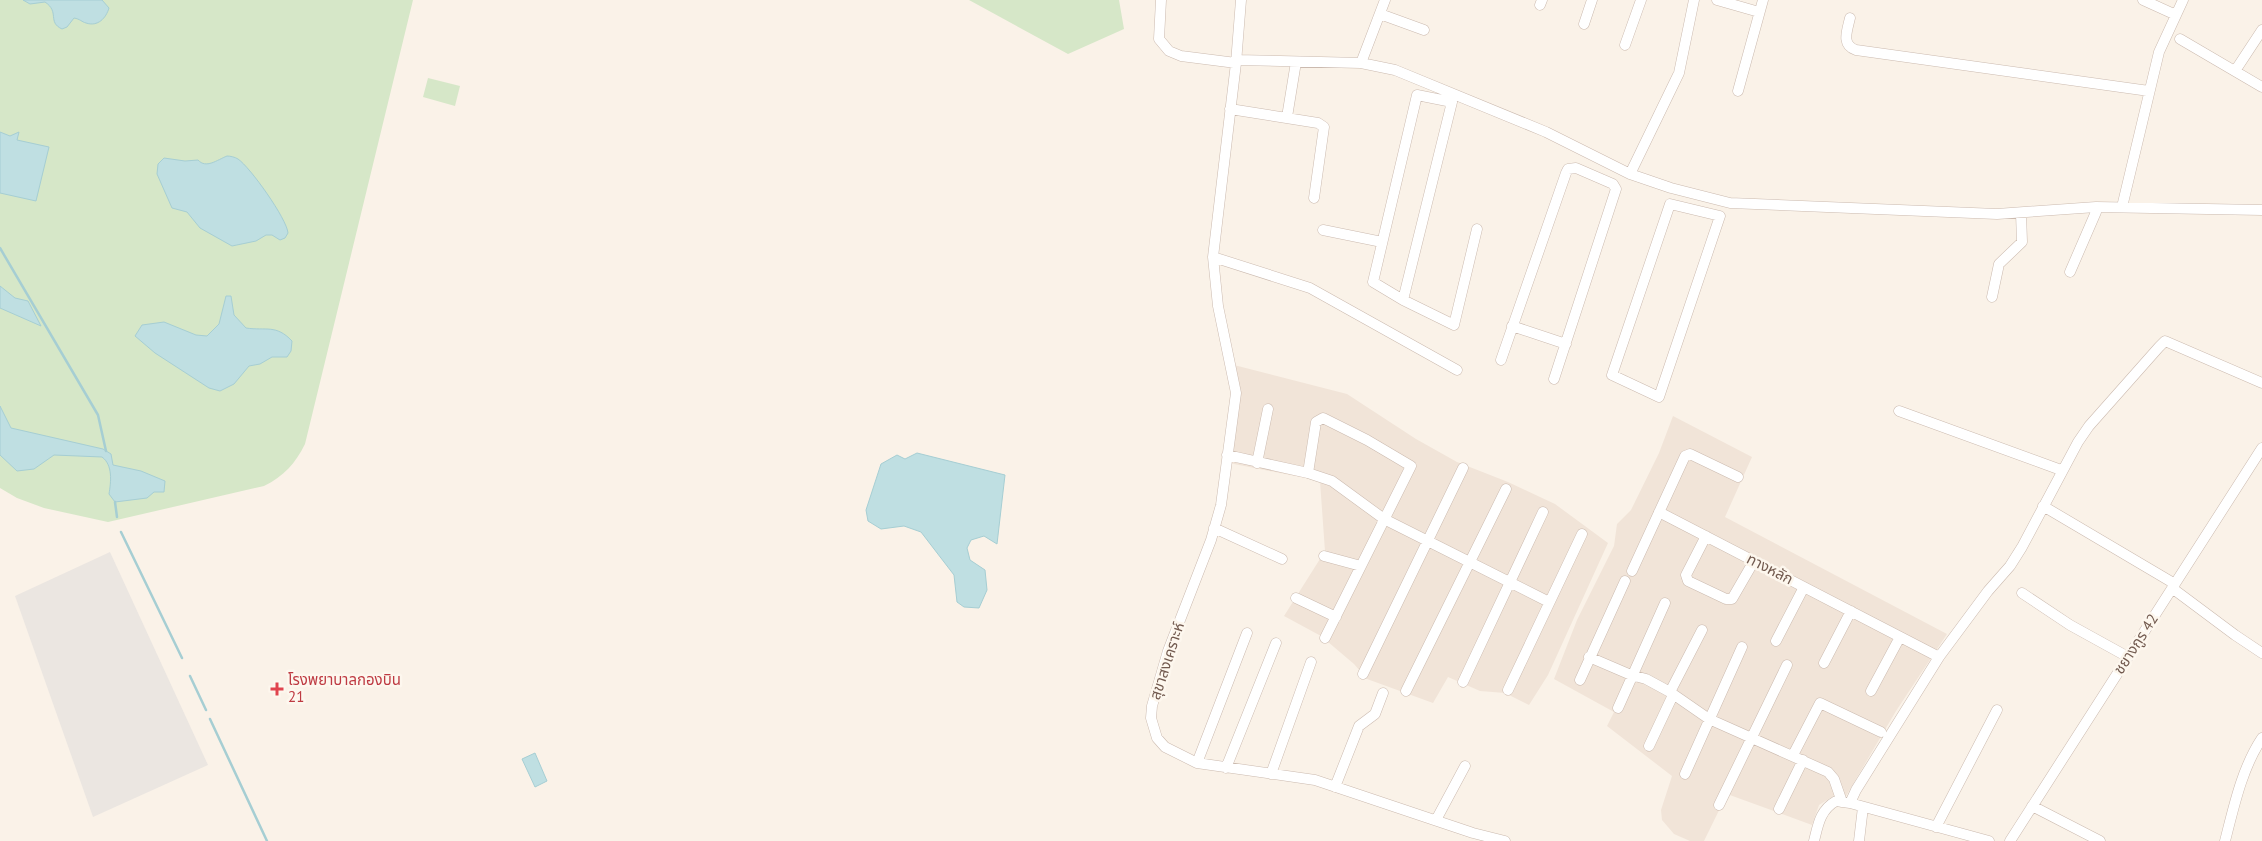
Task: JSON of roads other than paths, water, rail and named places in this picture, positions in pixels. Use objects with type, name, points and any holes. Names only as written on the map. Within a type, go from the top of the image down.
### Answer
[{"type":"street","points":[[1161,0],[1159,39],[1169,51],[1181,56],[1236,61],[1361,63],[1395,70],[1546,132],[1630,174],[1698,196],[1730,203],[1997,214],[2096,207],[2174,210],[2262,210]]},
{"type":"street","name":"สุขาสงเคราะห์","points":[[1241,0],[1214,257],[1218,306],[1225,346],[1236,385],[1221,505],[1168,651],[1152,706],[1151,718],[1157,738],[1164,747],[1196,763],[1315,780],[1473,833],[1504,841]]},
{"type":"street","points":[[1361,63],[1384,0]]},
{"type":"street","points":[[1584,24],[1592,0]]},
{"type":"street","points":[[1625,45],[1641,0]]},
{"type":"street","points":[[1630,174],[1679,73],[1694,0]]},
{"type":"street","points":[[1717,0],[1759,12]]},
{"type":"street","points":[[1738,91],[1763,0]]},
{"type":"street","points":[[2143,0],[2176,15]]},
{"type":"street","points":[[2122,207],[2159,52],[2183,0]]},
{"type":"street","points":[[1380,14],[1424,30]]},
{"type":"street","points":[[1850,18],[1846,41],[1848,46],[1856,50],[2149,91]]},
{"type":"street","points":[[2235,71],[2262,30]]},
{"type":"street","points":[[2180,39],[2262,87]]},
{"type":"street","points":[[1287,117],[1296,62]]},
{"type":"street","points":[[1432,98],[1434,85]]},
{"type":"street","points":[[1403,300],[1452,102],[1417,95],[1372,282],[1403,300],[1454,325],[1477,229]]},
{"type":"street","points":[[1230,109],[1287,117],[1318,123],[1324,127],[1314,198]]},
{"type":"street","points":[[1590,174],[1596,158]]},
{"type":"street","points":[[1501,360],[1566,173],[1568,169],[1572,168],[1590,174],[1613,184],[1616,189],[1554,379]]},
{"type":"street","points":[[1694,210],[1698,196]]},
{"type":"street","points":[[1670,204],[1694,210],[1720,216],[1659,397],[1612,375],[1670,204]]},
{"type":"street","points":[[2070,272],[2096,212],[2096,207]]},
{"type":"street","points":[[1992,297],[1999,264],[2022,242],[2021,213]]},
{"type":"street","points":[[1323,230],[1382,242]]},
{"type":"street","points":[[1214,257],[1310,288],[1457,370]]},
{"type":"street","points":[[1512,326],[1566,344]]},
{"type":"street","points":[[1846,802],[1856,790],[1939,657],[2010,566],[2032,529],[2061,470],[2089,426],[2164,341],[2262,384]]},
{"type":"street","points":[[1257,463],[1268,409]]},
{"type":"street","points":[[1899,411],[2061,470]]},
{"type":"street","points":[[1308,473],[1316,422],[1324,418],[1367,440],[1411,466],[1325,638]]},
{"type":"street","name":"ชยางกูร 42","points":[[2010,841],[2262,448]]},
{"type":"street","points":[[1632,571],[1687,454],[1738,477]]},
{"type":"street","points":[[1227,455],[1308,473],[1332,481],[1384,519],[1550,602]]},
{"type":"street","points":[[1363,674],[1463,468]]},
{"type":"street","points":[[1406,691],[1506,489]]},
{"type":"street","points":[[2043,506],[2173,586],[2235,635],[2262,653]]},
{"type":"street","points":[[1463,682],[1512,582],[1543,512]]},
{"type":"street","name":"ทางหลัก","points":[[1659,512],[1939,657]]},
{"type":"street","points":[[1214,528],[1282,559]]},
{"type":"street","points":[[1508,690],[1582,534]]},
{"type":"street","points":[[1706,536],[1686,575],[1688,581],[1726,599],[1732,599],[1754,561]]},
{"type":"street","points":[[1324,556],[1361,566]]},
{"type":"street","points":[[1580,680],[1589,656],[1626,581]]},
{"type":"street","points":[[1776,642],[1804,587]]},
{"type":"street","points":[[2022,592],[2070,624],[2128,657]]},
{"type":"street","points":[[1296,598],[1336,617]]},
{"type":"street","points":[[1618,708],[1631,675],[1665,603]]},
{"type":"street","points":[[1824,663],[1851,612]]},
{"type":"street","points":[[1649,746],[1702,630]]},
{"type":"street","points":[[1196,763],[1247,634]]},
{"type":"street","points":[[1871,691],[1900,637]]},
{"type":"street","points":[[1226,768],[1276,643]]},
{"type":"street","points":[[1685,774],[1742,647]]},
{"type":"street","points":[[1589,656],[1631,675],[1646,679],[1672,693],[1709,719],[1752,740],[1798,757],[1828,772],[1834,779],[1846,802]]},
{"type":"street","points":[[1271,774],[1311,662]]},
{"type":"street","points":[[1719,805],[1787,665]]},
{"type":"street","points":[[1336,787],[1359,726],[1375,714],[1384,693]]},
{"type":"street","points":[[1779,809],[1820,703],[1881,732]]},
{"type":"street","points":[[1936,827],[1997,710]]},
{"type":"street","points":[[2225,841],[2243,778],[2256,747],[2262,738]]},
{"type":"street","points":[[1436,820],[1465,766]]},
{"type":"street","points":[[1814,841],[1820,818],[1825,809],[1836,802],[1846,802],[1989,841]]},
{"type":"street","points":[[2032,806],[2100,841]]},
{"type":"street","points":[[1859,841],[1863,807]]},
{"type":"water","points":[[23,0],[102,0],[109,8],[104,18],[98,23],[85,23],[74,18],[67,27],[62,29],[55,23],[52,9],[45,2],[30,4]]},
{"type":"water","points":[[0,132],[10,136],[19,132],[17,140],[49,147],[36,201],[0,193]]},
{"type":"water","points":[[227,156],[237,158],[244,164],[267,194],[286,226],[288,233],[285,238],[280,240],[272,235],[266,235],[256,241],[232,246],[200,228],[187,212],[172,208],[157,174],[158,164],[164,158],[185,161],[198,160],[201,163],[208,164]]},
{"type":"water","points":[[0,286],[15,298],[28,301],[41,326],[0,308]]},
{"type":"water","points":[[226,296],[231,296],[234,315],[246,328],[276,330],[292,341],[291,351],[287,357],[272,357],[260,364],[249,366],[234,384],[220,391],[209,388],[155,353],[135,336],[142,325],[164,322],[196,335],[207,336],[219,324]]},
{"type":"water","points":[[0,406],[11,428],[103,449],[111,454],[113,465],[141,471],[165,481],[164,492],[154,492],[147,498],[115,502],[109,494],[110,469],[106,460],[102,457],[54,455],[34,469],[17,471],[0,455]]},
{"type":"water","points":[[917,453],[1005,475],[997,544],[984,536],[971,540],[967,548],[970,560],[985,570],[987,590],[979,608],[964,607],[957,602],[954,575],[921,532],[904,526],[881,529],[868,521],[866,510],[881,464],[897,455],[905,459]]},
{"type":"water","points":[[535,753],[547,781],[535,787],[522,759]]},
{"type":"waterway","points":[[0,248],[98,415],[106,451]]},
{"type":"waterway","points":[[115,502],[117,517]]},
{"type":"waterway","points":[[121,532],[182,658]]},
{"type":"waterway","points":[[190,676],[206,710]]},
{"type":"waterway","points":[[210,719],[267,841]]},
{"type":"place","name":"โรงพยาบาลกองบิน 21","points":[[277,689]]}]
